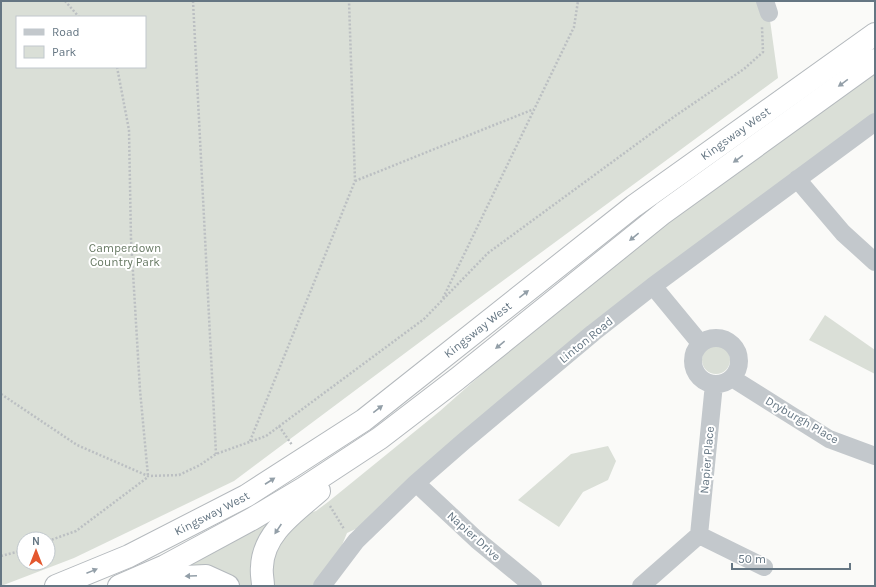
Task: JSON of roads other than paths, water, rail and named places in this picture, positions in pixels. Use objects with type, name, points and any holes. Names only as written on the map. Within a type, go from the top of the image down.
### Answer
[{"type":"highway","name":"Kingsway West","points":[[56,586],[129,556],[246,496],[364,420],[634,206],[875,34]]},
{"type":"highway","name":"Kingsway West","points":[[119,586],[165,566],[252,519],[304,488],[380,438],[457,379],[662,214],[875,60]]},
{"type":"highway","points":[[263,586],[262,567],[267,546],[281,524],[380,438]]},
{"type":"highway","points":[[146,586],[184,577],[206,576],[228,586]]},
{"type":"street","name":"Linton Road","points":[[322,586],[356,541],[416,483],[581,343],[653,286],[875,122]]},
{"type":"street","points":[[797,179],[843,233],[875,262]]},
{"type":"street","points":[[653,286],[700,343]]},
{"type":"street","points":[[717,337],[726,339],[734,345],[740,362],[738,371],[732,378],[720,384],[714,384],[700,377],[696,371],[693,356],[700,343],[717,337]]},
{"type":"street","name":"Dryburgh Place","points":[[732,378],[829,439],[875,456]]},
{"type":"street","name":"Napier Place","points":[[699,535],[714,384]]},
{"type":"street","name":"Napier Drive","points":[[416,483],[477,540],[533,586]]},
{"type":"street","points":[[641,586],[699,535],[764,567]]},
{"type":"park label","name":"Camperdown Country Park","points":[[125,255]]}]
